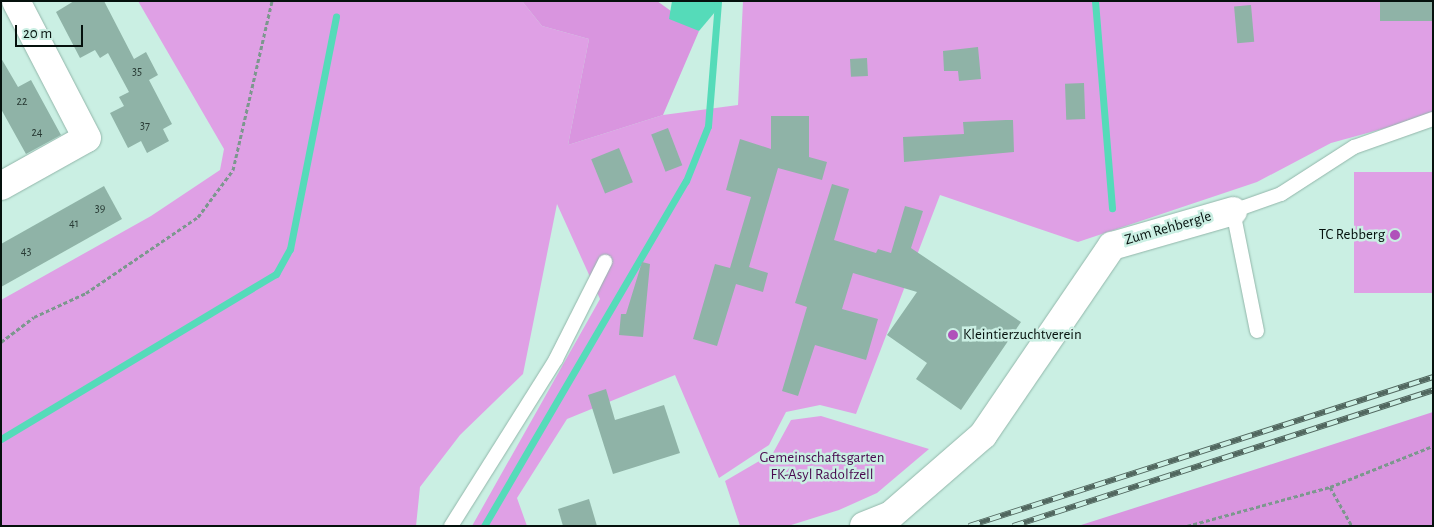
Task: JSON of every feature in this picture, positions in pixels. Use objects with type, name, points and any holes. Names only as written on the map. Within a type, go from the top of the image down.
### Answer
[{"type":"street","points":[[1,186],[87,138],[16,1]]},
{"type":"street","name":"Zum Rehbergle","points":[[864,526],[891,515],[983,435],[1107,250],[1124,239],[1233,210]]},
{"type":"lane","name":"Zum Rehbergle","points":[[1233,210],[1282,194],[1354,147],[1433,119]]},
{"type":"lane","points":[[1233,210],[1256,331]]},
{"type":"lane","points":[[451,526],[556,359],[605,262]]},
{"type":"path","points":[[1,342],[34,317],[86,293],[198,216],[233,170],[272,1]]},
{"type":"path","points":[[1187,526],[1330,487],[1433,446]]},
{"type":"path","points":[[1330,487],[1352,526]]},
{"type":"green space","points":[[138,1],[522,1],[542,26],[589,39],[568,145],[663,115],[738,105],[743,1],[1433,1],[1433,115],[1331,143],[1257,182],[1078,242],[940,195],[856,414],[820,405],[786,412],[769,445],[719,478],[675,375],[567,419],[517,498],[527,526],[472,526],[600,299],[557,204],[523,374],[460,435],[420,487],[416,526],[1,526],[1,300],[151,216],[220,170],[224,149]]},
{"type":"green space","name":"TC Rebberg","points":[[1354,172],[1433,172],[1433,293],[1354,293]]},
{"type":"green space","name":"Gemeinschaftsgarten FK-Asyl Radolfzell","points":[[821,416],[929,449],[877,493],[839,510],[788,526],[740,526],[725,481],[773,453],[791,420]]},
{"type":"shaded area","points":[[522,1],[657,1],[699,31],[663,115],[568,145],[589,39],[542,26]]},
{"type":"shaded area","points":[[672,1],[716,1],[715,12],[699,31],[669,19]]},
{"type":"shaded area","points":[[1433,412],[1433,526],[1078,526],[1266,466]]},
{"type":"building","points":[[74,1],[104,1],[134,59],[146,52],[158,75],[149,80],[172,124],[163,129],[169,141],[147,153],[141,141],[128,148],[110,113],[124,106],[119,97],[129,92],[108,53],[100,58],[95,50],[80,58],[56,12]]},
{"type":"building","points":[[1380,1],[1433,1],[1433,21],[1380,21]]},
{"type":"building","points":[[1251,5],[1254,42],[1237,43],[1234,6]]},
{"type":"building","points":[[978,47],[981,79],[959,81],[958,71],[944,71],[943,51]]},
{"type":"building","points":[[1,58],[18,87],[31,80],[61,135],[26,154],[1,109]]},
{"type":"building","points":[[867,58],[868,76],[851,77],[850,59]]},
{"type":"building","points":[[1084,83],[1085,119],[1066,120],[1065,84]]},
{"type":"building","points":[[771,116],[809,116],[809,157],[827,162],[822,180],[778,168],[749,267],[768,273],[763,292],[736,284],[717,346],[693,339],[715,264],[730,268],[751,197],[726,190],[740,139],[771,149]]},
{"type":"building","points":[[1013,120],[1014,152],[904,162],[903,137],[964,134],[963,122]]},
{"type":"building","points":[[668,128],[682,165],[666,172],[651,134]]},
{"type":"building","points":[[619,148],[633,182],[605,194],[591,159]]},
{"type":"building","points":[[832,184],[849,189],[834,240],[876,253],[878,249],[891,253],[905,206],[923,211],[911,248],[1021,322],[961,410],[916,379],[927,363],[887,335],[917,292],[853,273],[842,309],[878,319],[866,360],[815,345],[798,396],[782,391],[807,307],[795,303]]},
{"type":"building","points":[[104,186],[122,219],[1,287],[1,244]]},
{"type":"building","points":[[642,262],[650,264],[643,337],[619,335],[621,314],[626,314]]},
{"type":"building","points":[[606,389],[615,420],[664,405],[680,453],[613,474],[588,395]]},
{"type":"building","points":[[589,499],[597,526],[563,526],[558,509]]},
{"type":"waterway","points":[[484,526],[686,181],[708,126],[718,1]]},
{"type":"waterway","points":[[1095,1],[1112,208]]},
{"type":"waterway","points":[[1,439],[276,274],[290,249],[336,16]]},
{"type":"railway","points":[[969,526],[1433,377]]},
{"type":"railway","points":[[1013,526],[1433,390]]},
{"type":"place","name":"TC Rebberg","points":[[1395,235]]},
{"type":"place","name":"Kleintierzuchtverein","points":[[953,335]]}]
